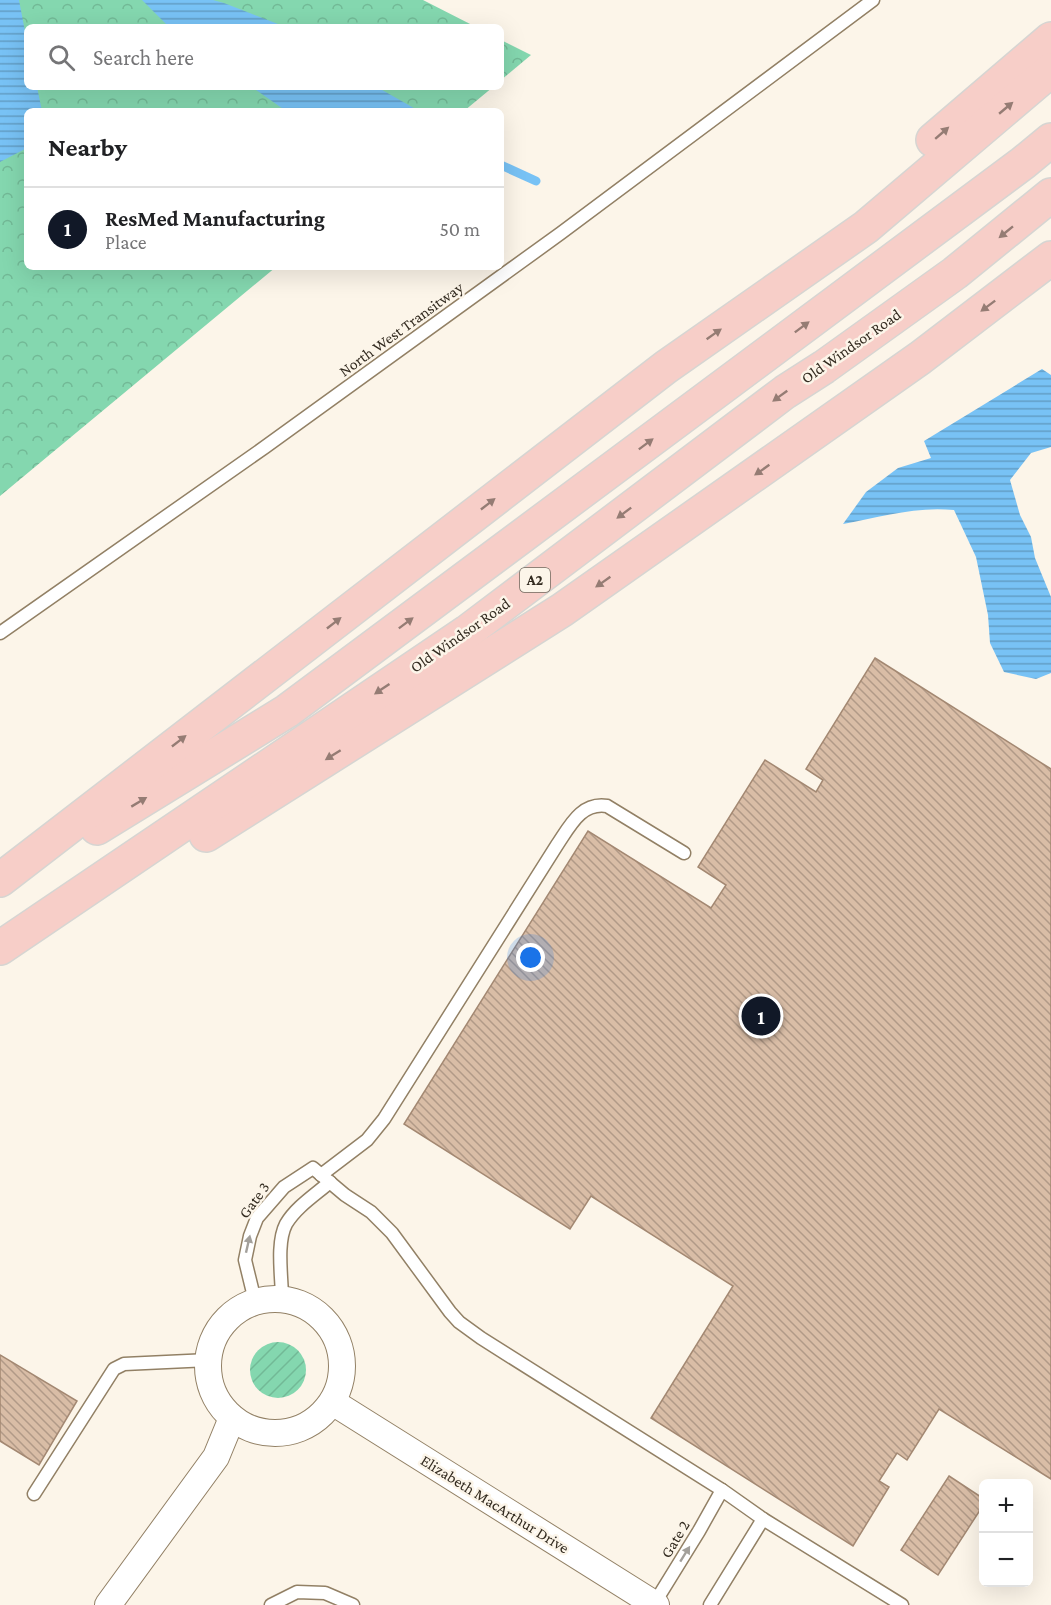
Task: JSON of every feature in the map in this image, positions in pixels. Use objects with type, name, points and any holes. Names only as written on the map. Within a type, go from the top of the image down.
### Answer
[{"type":"highway","points":[[866,227],[928,144],[1051,39]]},
{"type":"highway","points":[[0,880],[666,367],[866,227],[1051,70]]},
{"type":"highway","name":"A2","points":[[0,887],[287,711],[1051,140]]},
{"type":"highway","name":"Old Windsor Road","points":[[2,947],[467,632],[785,392],[824,367],[955,273],[1051,195]]},
{"type":"highway","points":[[2,947],[185,848],[562,610],[920,358],[1051,258]]},
{"type":"street","points":[[282,1299],[299,1301],[328,1323],[336,1340],[342,1363],[341,1381],[334,1402],[319,1419],[297,1430],[268,1434],[245,1427],[232,1418],[216,1400],[207,1368],[211,1345],[220,1327],[235,1310],[255,1301],[282,1299]]},
{"type":"street","name":"Elizabeth MacArthur Drive","points":[[334,1402],[655,1604]]},
{"type":"street","points":[[108,1605],[216,1457],[232,1418]]},
{"type":"lane","name":"North West Transitway","points":[[0,633],[265,447],[561,233],[873,0]]},
{"type":"lane","points":[[282,1299],[281,1247],[285,1226],[321,1175],[367,1140],[384,1119],[557,845],[579,815],[597,805],[607,806],[684,853]]},
{"type":"lane","points":[[321,1175],[370,1212],[392,1233],[459,1322],[722,1490],[763,1519],[902,1605]]},
{"type":"lane","name":"Gate 3","points":[[255,1301],[245,1260],[257,1218],[284,1187],[321,1175]]},
{"type":"lane","points":[[34,1494],[114,1369],[124,1364],[209,1360]]},
{"type":"lane","name":"Gate 2","points":[[655,1604],[722,1490]]},
{"type":"lane","points":[[710,1605],[763,1519]]},
{"type":"lane","points":[[271,1605],[297,1592],[325,1593],[353,1605]]},
{"type":"green space","points":[[0,0],[423,0],[470,24],[24,24],[24,90],[489,90],[468,108],[24,108],[24,270],[272,270],[0,496]]},
{"type":"green space","points":[[504,42],[531,55],[504,78]]},
{"type":"green space","points":[[272,1342],[284,1342],[294,1346],[302,1354],[306,1370],[302,1386],[294,1394],[284,1398],[272,1398],[262,1394],[254,1386],[250,1376],[250,1364],[254,1354],[262,1346]]},
{"type":"water","points":[[0,0],[19,0],[24,26],[24,90],[38,90],[41,108],[24,108],[24,150],[0,162]]},
{"type":"water","points":[[142,0],[213,0],[278,24],[166,24]]},
{"type":"water","points":[[256,90],[382,90],[414,108],[282,108]]},
{"type":"water","points":[[1042,369],[1051,375],[1051,447],[1031,453],[1010,480],[1020,515],[1031,537],[1035,558],[1051,597],[1051,673],[1036,679],[1004,672],[990,643],[988,615],[976,557],[954,510],[912,511],[843,524],[866,492],[898,468],[931,458],[924,441]]},
{"type":"building","points":[[875,658],[1051,769],[1051,1479],[939,1409],[907,1460],[897,1453],[879,1481],[889,1487],[853,1546],[651,1418],[733,1286],[591,1196],[570,1229],[404,1124],[588,831],[711,908],[726,885],[698,867],[765,760],[816,792],[823,780],[806,769]]},
{"type":"building","points":[[0,1355],[77,1401],[39,1465],[0,1441]]},
{"type":"building","points":[[949,1476],[979,1496],[979,1512],[938,1575],[901,1550]]},
{"type":"waterway","points":[[504,166],[536,181]]},
{"type":"place","name":"ResMed Manufacturing","points":[[761,1016]]}]
